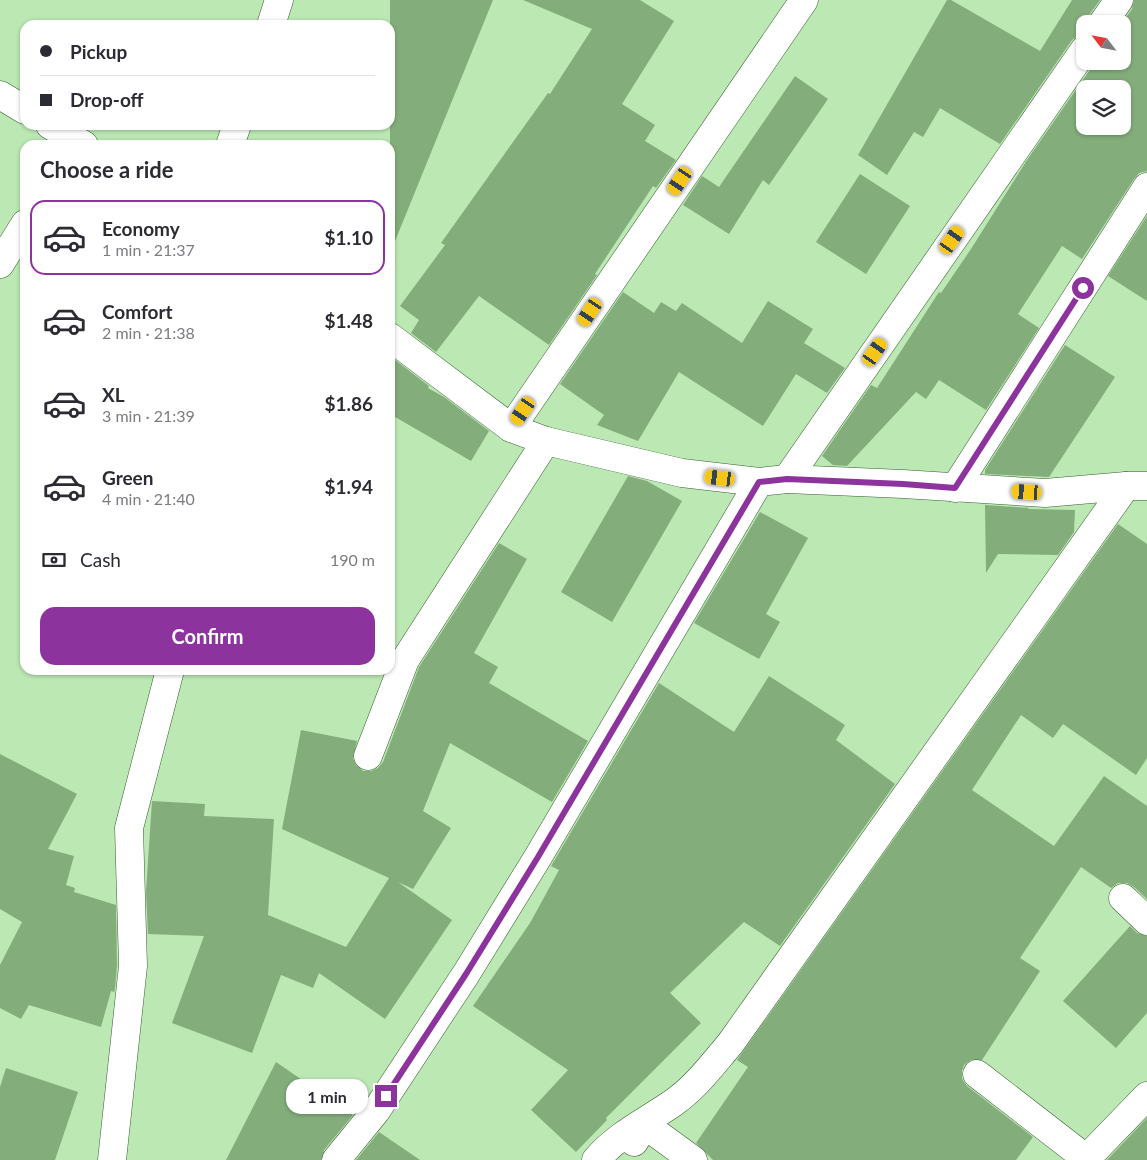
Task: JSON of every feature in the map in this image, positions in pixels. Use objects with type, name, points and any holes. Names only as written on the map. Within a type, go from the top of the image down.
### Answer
[{"type":"street","points":[[273,20],[279,0]]},
{"type":"street","points":[[511,428],[804,0]]},
{"type":"street","points":[[1108,15],[1119,0]]},
{"type":"street","points":[[787,479],[1076,62]]},
{"type":"street","points":[[0,94],[20,107]]},
{"type":"street","points":[[57,130],[72,140]]},
{"type":"street","points":[[955,488],[1147,187]]},
{"type":"street","points":[[0,264],[20,232]]},
{"type":"street","points":[[395,341],[511,428],[546,440],[682,473],[759,482],[787,479],[1045,493],[1137,486]]},
{"type":"street","points":[[368,756],[405,660],[546,440]]},
{"type":"street","points":[[336,1160],[376,1111],[466,974],[538,857],[759,482]]},
{"type":"street","points":[[596,1160],[628,1131],[674,1102],[699,1081],[730,1044],[1137,486]]},
{"type":"street","points":[[112,1160],[133,966],[129,828],[169,675]]},
{"type":"street","points":[[1123,898],[1147,921]]},
{"type":"street","points":[[977,1074],[1086,1160],[1147,1096]]},
{"type":"street","points":[[622,1160],[645,1125],[692,1160]]},
{"type":"building","points":[[390,0],[493,0],[395,241],[395,140],[390,140],[390,130],[395,130],[395,20],[390,20]]},
{"type":"building","points":[[523,0],[640,0],[674,21],[622,104],[655,125],[645,141],[676,160],[656,188],[653,186],[595,274],[597,275],[549,345],[479,296],[436,352],[411,333],[419,320],[400,306],[445,245],[441,243],[548,93],[550,94],[592,29]]},
{"type":"building","points":[[947,0],[951,0],[1040,51],[1072,0],[1100,0],[1089,15],[1076,15],[1076,37],[1000,144],[940,108],[923,137],[914,132],[887,175],[858,155]]},
{"type":"building","points":[[1134,0],[1147,0],[1147,171],[1139,173],[1134,179],[1082,259],[1062,246],[1018,314],[1039,328],[986,410],[939,380],[926,399],[916,392],[847,466],[833,465],[822,456],[871,385],[877,388],[939,292],[941,293],[971,249],[1027,160],[1076,90],[1076,135],[1131,135],[1131,80],[1083,80],[1090,70],[1131,70],[1131,15],[1128,15],[1132,9]]},
{"type":"building","points":[[795,76],[828,99],[769,185],[763,180],[729,234],[683,205],[702,176],[719,187]]},
{"type":"building","points":[[860,174],[910,206],[866,274],[816,242]]},
{"type":"building","points":[[1147,216],[1147,301],[1108,276]]},
{"type":"building","points":[[623,292],[654,313],[661,302],[676,311],[682,303],[742,343],[768,301],[813,329],[804,343],[845,368],[827,393],[796,374],[763,426],[679,372],[638,441],[597,425],[604,415],[560,384]]},
{"type":"building","points":[[1065,345],[1115,377],[1049,477],[985,474],[985,470]]},
{"type":"building","points":[[395,360],[429,386],[428,388],[444,397],[489,431],[471,461],[395,417]]},
{"type":"building","points":[[628,476],[647,481],[682,501],[612,622],[561,592]]},
{"type":"building","points":[[985,505],[1028,509],[1075,510],[1074,532],[1058,555],[998,554],[986,573]]},
{"type":"building","points":[[760,512],[808,538],[766,614],[780,622],[759,659],[694,623]]},
{"type":"building","points":[[1118,524],[1147,544],[1147,758],[1136,775],[1063,724],[1053,738],[1021,715],[972,790],[1054,846],[1104,776],[1147,806],[1147,899],[1127,883],[1118,883],[1111,888],[1081,867],[1020,958],[1040,971],[982,1060],[971,1060],[964,1065],[962,1079],[967,1086],[1033,1137],[1016,1160],[713,1160],[696,1143],[748,1067],[737,1060]]},
{"type":"building","points":[[499,543],[527,559],[474,653],[498,667],[489,683],[588,741],[552,802],[450,743],[423,811],[451,828],[413,889],[398,882],[452,920],[385,1019],[319,973],[313,988],[281,975],[252,1053],[172,1023],[204,936],[148,934],[146,891],[152,801],[205,804],[204,816],[274,819],[268,915],[346,947],[389,878],[282,829],[301,730],[357,741],[353,758],[356,765],[363,771],[371,771],[378,768],[383,762],[419,667]]},
{"type":"building","points":[[769,676],[845,725],[836,740],[895,784],[780,946],[744,922],[670,993],[701,1023],[606,1118],[607,1120],[576,1152],[531,1110],[568,1070],[473,1006],[530,923],[559,870],[551,866],[659,683],[734,732]]},
{"type":"building","points":[[0,754],[77,794],[48,849],[74,856],[66,885],[75,888],[74,892],[116,905],[117,965],[115,989],[114,992],[111,991],[101,1027],[29,1005],[21,1019],[0,1008],[0,965],[22,922],[0,909]]},
{"type":"building","points":[[1130,926],[1137,933],[1147,936],[1147,1013],[1116,1048],[1063,1001]]},
{"type":"building","points":[[276,1062],[353,1115],[324,1150],[321,1160],[226,1160]]},
{"type":"building","points":[[6,1068],[78,1092],[55,1160],[0,1160],[0,1087]]},
{"type":"building","points":[[1147,1118],[1147,1160],[1107,1160]]},
{"type":"building","points":[[379,1132],[420,1160],[356,1160]]},
{"type":"route","points":[[386,1096],[466,974],[538,857],[759,482],[787,479],[955,488],[1083,288]]}]
